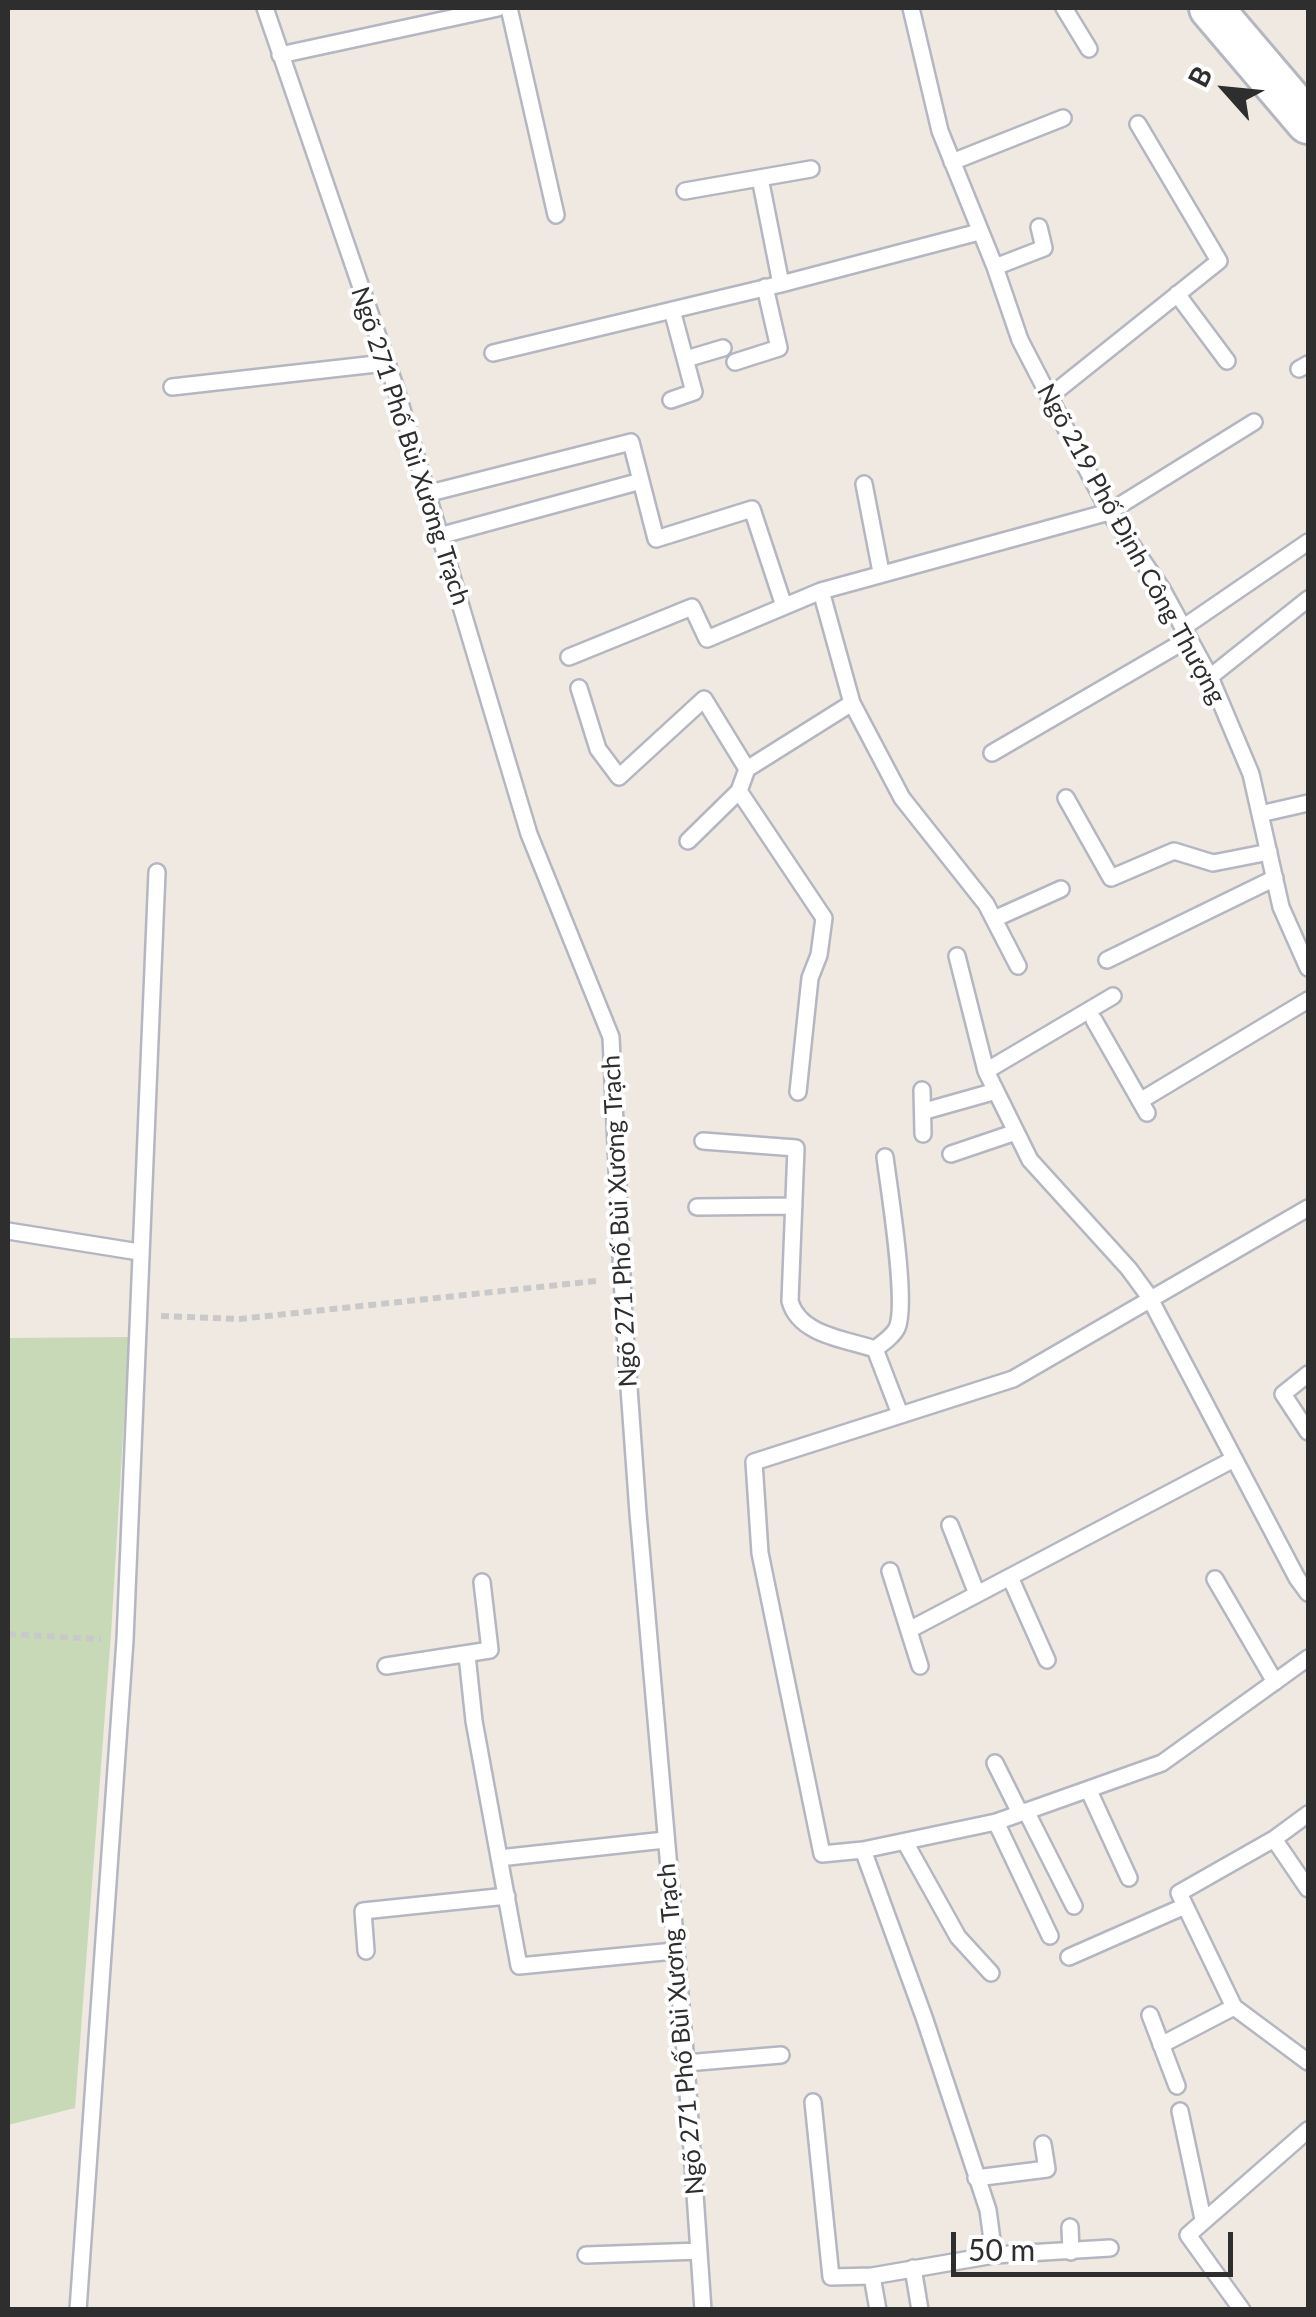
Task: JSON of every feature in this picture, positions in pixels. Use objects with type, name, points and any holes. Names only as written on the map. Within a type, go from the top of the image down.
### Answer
[{"type":"street","points":[[1211,8],[1308,122]]},
{"type":"lane","name":"Ngõ 271 Phố Bùi Xương Trạch","points":[[265,8],[386,363],[529,834],[611,1037],[622,1278],[686,2063],[702,2310]]},
{"type":"lane","points":[[280,55],[498,8]]},
{"type":"lane","points":[[509,8],[556,215]]},
{"type":"lane","name":"Ngõ 219 Phố Định Công Thượng","points":[[911,8],[940,130],[1020,340],[1108,512],[1210,677],[1251,774],[1281,906],[1308,968]]},
{"type":"lane","points":[[1071,10],[1089,49]]},
{"type":"lane","points":[[952,162],[1063,118]]},
{"type":"lane","points":[[1048,398],[1219,261],[1138,124]]},
{"type":"lane","points":[[685,191],[811,168]]},
{"type":"lane","points":[[735,362],[779,348],[760,178]]},
{"type":"lane","points":[[995,267],[1044,248],[1040,228]]},
{"type":"lane","points":[[494,352],[979,232]]},
{"type":"lane","points":[[1177,294],[1227,361]]},
{"type":"lane","points":[[671,400],[694,392],[672,310]]},
{"type":"lane","points":[[686,359],[723,348]]},
{"type":"lane","points":[[172,387],[386,363]]},
{"type":"lane","points":[[569,657],[692,607],[707,639],[821,591],[1108,512],[1254,422]]},
{"type":"lane","points":[[426,494],[631,442],[656,539],[752,509],[784,606]]},
{"type":"lane","points":[[439,536],[642,481]]},
{"type":"lane","points":[[864,484],[881,572]]},
{"type":"lane","points":[[992,753],[1186,633],[1308,542]]},
{"type":"lane","points":[[821,591],[852,703],[902,798],[986,904],[1018,966]]},
{"type":"lane","points":[[1210,677],[1308,599]]},
{"type":"lane","points":[[579,688],[598,749],[618,777],[704,699],[747,768]]},
{"type":"lane","points":[[688,840],[739,792],[747,768],[852,703]]},
{"type":"lane","points":[[739,792],[824,918],[820,955],[810,978],[798,1092]]},
{"type":"lane","points":[[1066,798],[1111,878],[1174,852],[1213,862],[1269,852]]},
{"type":"lane","points":[[1260,814],[1308,803]]},
{"type":"lane","points":[[78,2310],[126,1640],[157,872]]},
{"type":"lane","points":[[1107,960],[1275,878]]},
{"type":"lane","points":[[994,919],[1061,889]]},
{"type":"lane","points":[[957,956],[986,1071],[1030,1160],[1129,1269],[1150,1300],[1308,1593]]},
{"type":"lane","points":[[986,1071],[1113,996]]},
{"type":"lane","points":[[1094,1020],[1144,1107],[1308,1000]]},
{"type":"lane","points":[[922,1090],[922,1134]]},
{"type":"lane","points":[[925,1111],[996,1091]]},
{"type":"lane","points":[[952,1154],[1016,1132]]},
{"type":"lane","points":[[703,1141],[796,1148],[790,1301],[793,1313],[807,1327],[875,1349]]},
{"type":"lane","points":[[875,1349],[896,1332],[900,1318],[885,1157]]},
{"type":"lane","points":[[697,1207],[794,1206]]},
{"type":"lane","points":[[1308,1208],[1013,1379],[754,1462],[760,1554],[822,1854],[863,1850],[996,1822],[1162,1763],[1308,1658]]},
{"type":"lane","points":[[8,1232],[140,1252]]},
{"type":"lane","points":[[875,1349],[900,1414]]},
{"type":"lane","points":[[1308,1374],[1283,1394],[1308,1432]]},
{"type":"lane","points":[[909,1630],[1234,1459]]},
{"type":"lane","points":[[950,1525],[976,1594]]},
{"type":"lane","points":[[890,1571],[920,1666]]},
{"type":"lane","points":[[1010,1577],[1047,1660]]},
{"type":"lane","points":[[1215,1579],[1276,1682]]},
{"type":"lane","points":[[386,1666],[490,1650],[482,1582]]},
{"type":"lane","points":[[467,1655],[474,1720],[520,1966],[674,1951]]},
{"type":"lane","points":[[995,1763],[1074,1906]]},
{"type":"lane","points":[[1089,1790],[1129,1878]]},
{"type":"lane","points":[[1308,1814],[1274,1839],[1179,1893],[1234,2007],[1308,2062]]},
{"type":"lane","points":[[996,1822],[1050,1936]]},
{"type":"lane","points":[[1274,1839],[1308,1888]]},
{"type":"lane","points":[[499,1858],[665,1840]]},
{"type":"lane","points":[[906,1842],[958,1937],[990,1973]]},
{"type":"lane","points":[[863,1850],[988,2210],[994,2254]]},
{"type":"lane","points":[[366,1951],[363,1911],[506,1896]]},
{"type":"lane","points":[[1069,1956],[1186,1906]]},
{"type":"lane","points":[[1161,2045],[1234,2007]]},
{"type":"lane","points":[[1150,2015],[1177,2086]]},
{"type":"lane","points":[[686,2063],[780,2055]]},
{"type":"lane","points":[[813,2102],[831,2277],[872,2276],[994,2254],[1110,2248]]},
{"type":"lane","points":[[1180,2112],[1203,2220]]},
{"type":"lane","points":[[1242,2310],[1188,2235],[1308,2130]]},
{"type":"lane","points":[[976,2178],[1047,2169],[1043,2144]]},
{"type":"lane","points":[[1070,2227],[1071,2252]]},
{"type":"lane","points":[[586,2255],[699,2252]]},
{"type":"lane","points":[[912,2268],[920,2310]]},
{"type":"lane","points":[[872,2276],[878,2310]]},
{"type":"path","points":[[140,1315],[239,1319],[622,1278]]},
{"type":"path","points":[[8,1634],[126,1640]]},
{"type":"green space","points":[[129,1337],[75,2108],[8,2125],[8,1338]]}]
